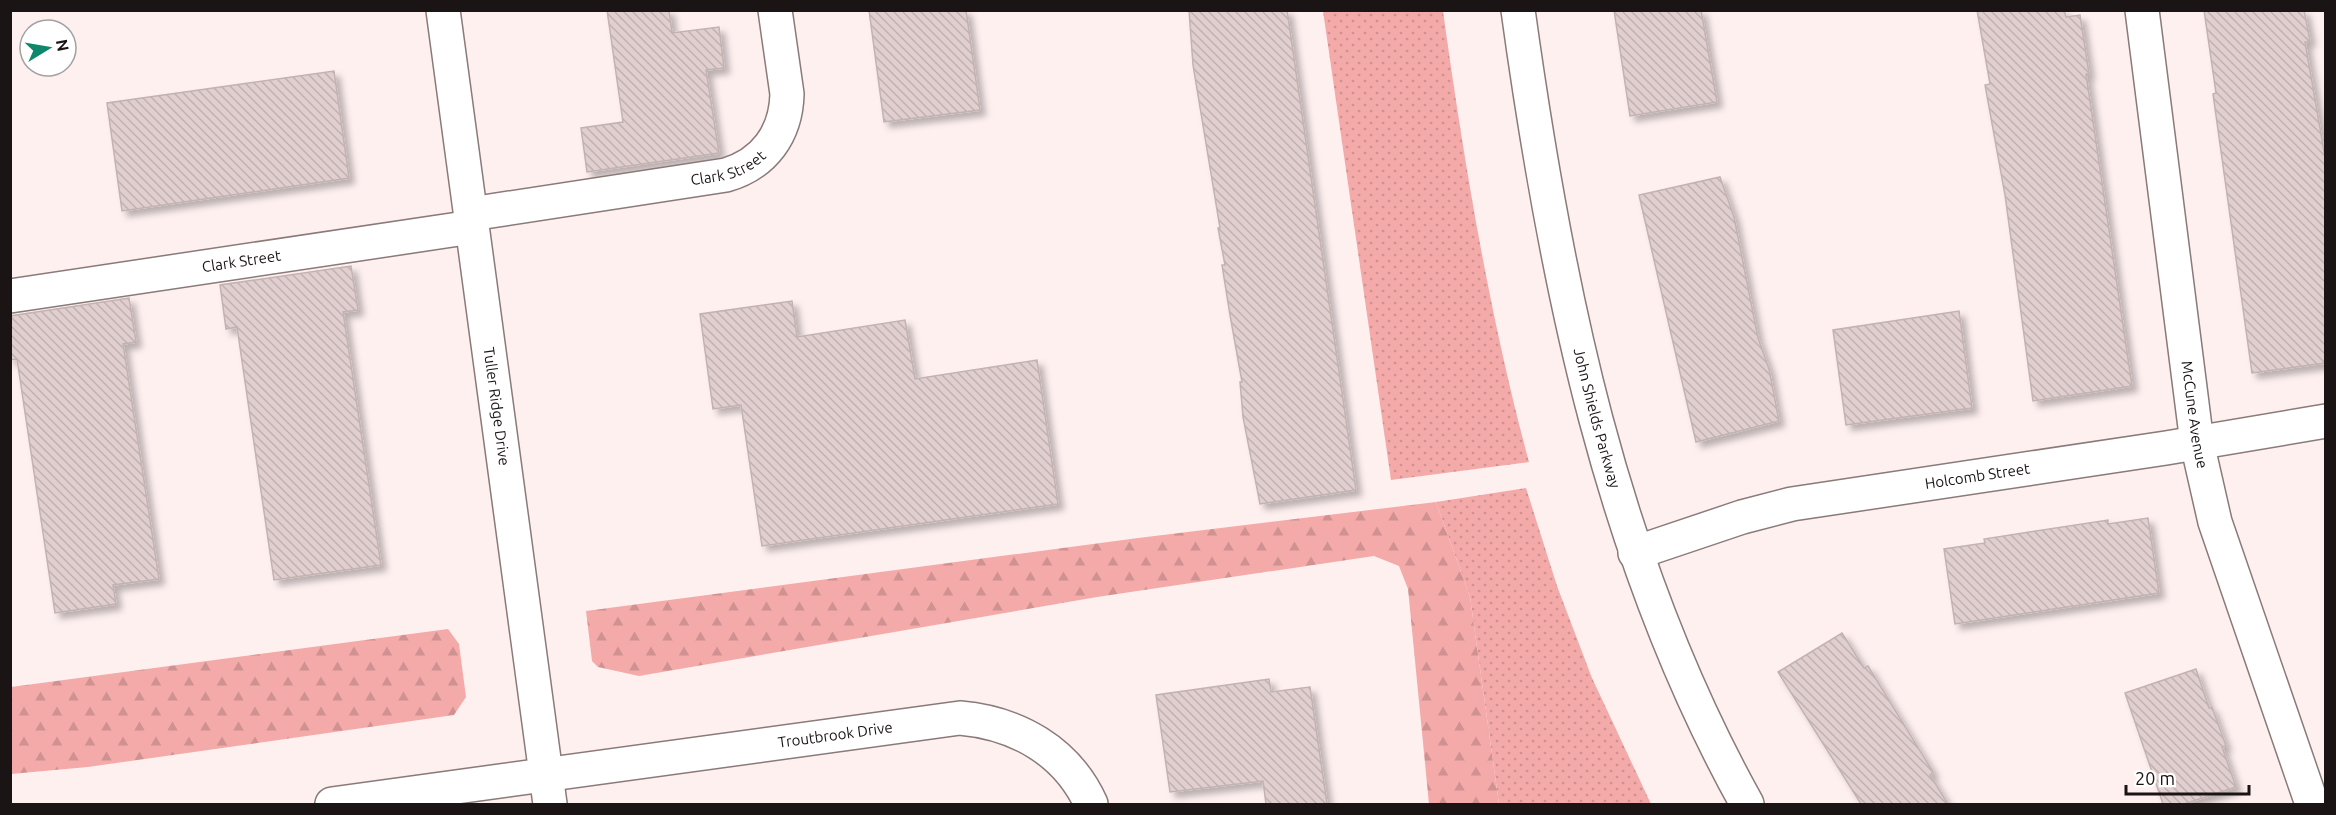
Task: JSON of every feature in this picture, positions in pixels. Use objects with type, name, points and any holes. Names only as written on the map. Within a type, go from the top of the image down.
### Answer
[{"type":"street","name":"Tuller Ridge Drive","points":[[443,10],[548,789]]},
{"type":"street","name":"Clark Street","points":[[10,296],[472,221],[738,171],[753,162],[775,141],[787,107],[775,10]]},
{"type":"street","name":"John Shields Parkway","points":[[1518,10],[1544,184],[1562,280],[1581,365],[1615,491],[1635,553],[1681,670],[1725,764],[1747,804]]},
{"type":"street","name":"McCune Avenue","points":[[2142,10],[2197,443],[2215,522],[2312,804]]},
{"type":"street","name":"Holcomb Street","points":[[1635,553],[1742,517],[1792,504],[2197,443],[2325,421]]},
{"type":"street","name":"Troutbrook Drive","points":[[333,804],[548,789],[960,718],[985,720],[1009,727],[1044,746],[1071,770],[1091,804]]},
{"type":"green space","points":[[1323,11],[1443,11],[1479,238],[1502,350],[1529,462],[1391,480]]},
{"type":"green space","points":[[1526,488],[1557,586],[1592,678],[1651,804],[1499,804],[1470,597],[1436,502]]},
{"type":"green space","points":[[1436,502],[1470,597],[1499,804],[1429,804],[1408,589],[1399,566],[1374,556],[1097,597],[639,676],[598,667],[592,661],[586,611],[1138,538]]},
{"type":"green space","points":[[448,629],[459,644],[466,697],[454,715],[88,767],[11,774],[11,687]]},
{"type":"building","points":[[607,10],[669,10],[672,33],[719,27],[724,68],[706,70],[719,153],[587,172],[581,128],[623,122]]},
{"type":"building","points":[[869,10],[966,10],[980,110],[884,122]]},
{"type":"building","points":[[1189,10],[1287,10],[1356,490],[1260,504],[1243,417],[1240,382],[1242,382],[1222,265],[1225,265],[1218,228],[1220,228],[1193,65]]},
{"type":"building","points":[[1614,10],[1701,10],[1717,102],[1630,116]]},
{"type":"building","points":[[1977,10],[2064,10],[2066,17],[2080,15],[2089,74],[2086,74],[2132,386],[2033,401],[2005,195],[1985,85],[1990,84]]},
{"type":"building","points":[[2204,10],[2304,10],[2310,41],[2305,42],[2325,157],[2325,363],[2252,373],[2213,94],[2216,93]]},
{"type":"building","points":[[334,71],[349,178],[122,211],[107,103]]},
{"type":"building","points":[[1720,177],[1734,217],[1758,338],[1769,369],[1779,421],[1696,442],[1639,195]]},
{"type":"building","points":[[351,266],[358,310],[343,312],[381,565],[274,580],[237,327],[226,329],[220,285]]},
{"type":"building","points":[[129,298],[136,342],[123,344],[159,579],[113,585],[116,604],[55,613],[17,359],[10,360],[10,316]]},
{"type":"building","points":[[792,301],[797,337],[905,320],[915,379],[1037,360],[1058,504],[762,546],[741,405],[713,409],[700,314]]},
{"type":"building","points":[[1959,311],[1972,408],[1846,425],[1833,330]]},
{"type":"building","points":[[2148,518],[2159,593],[1955,624],[1944,549],[1985,543],[1984,539],[2108,520],[2108,524]]},
{"type":"building","points":[[1842,633],[1864,668],[1868,666],[1933,772],[1930,775],[1948,804],[1861,804],[1778,672]]},
{"type":"building","points":[[2196,669],[2209,708],[2212,707],[2226,746],[2222,747],[2236,787],[2184,804],[2163,804],[2125,693]]},
{"type":"building","points":[[1269,679],[1271,692],[1310,687],[1327,804],[1266,804],[1263,781],[1170,792],[1156,695]]}]
